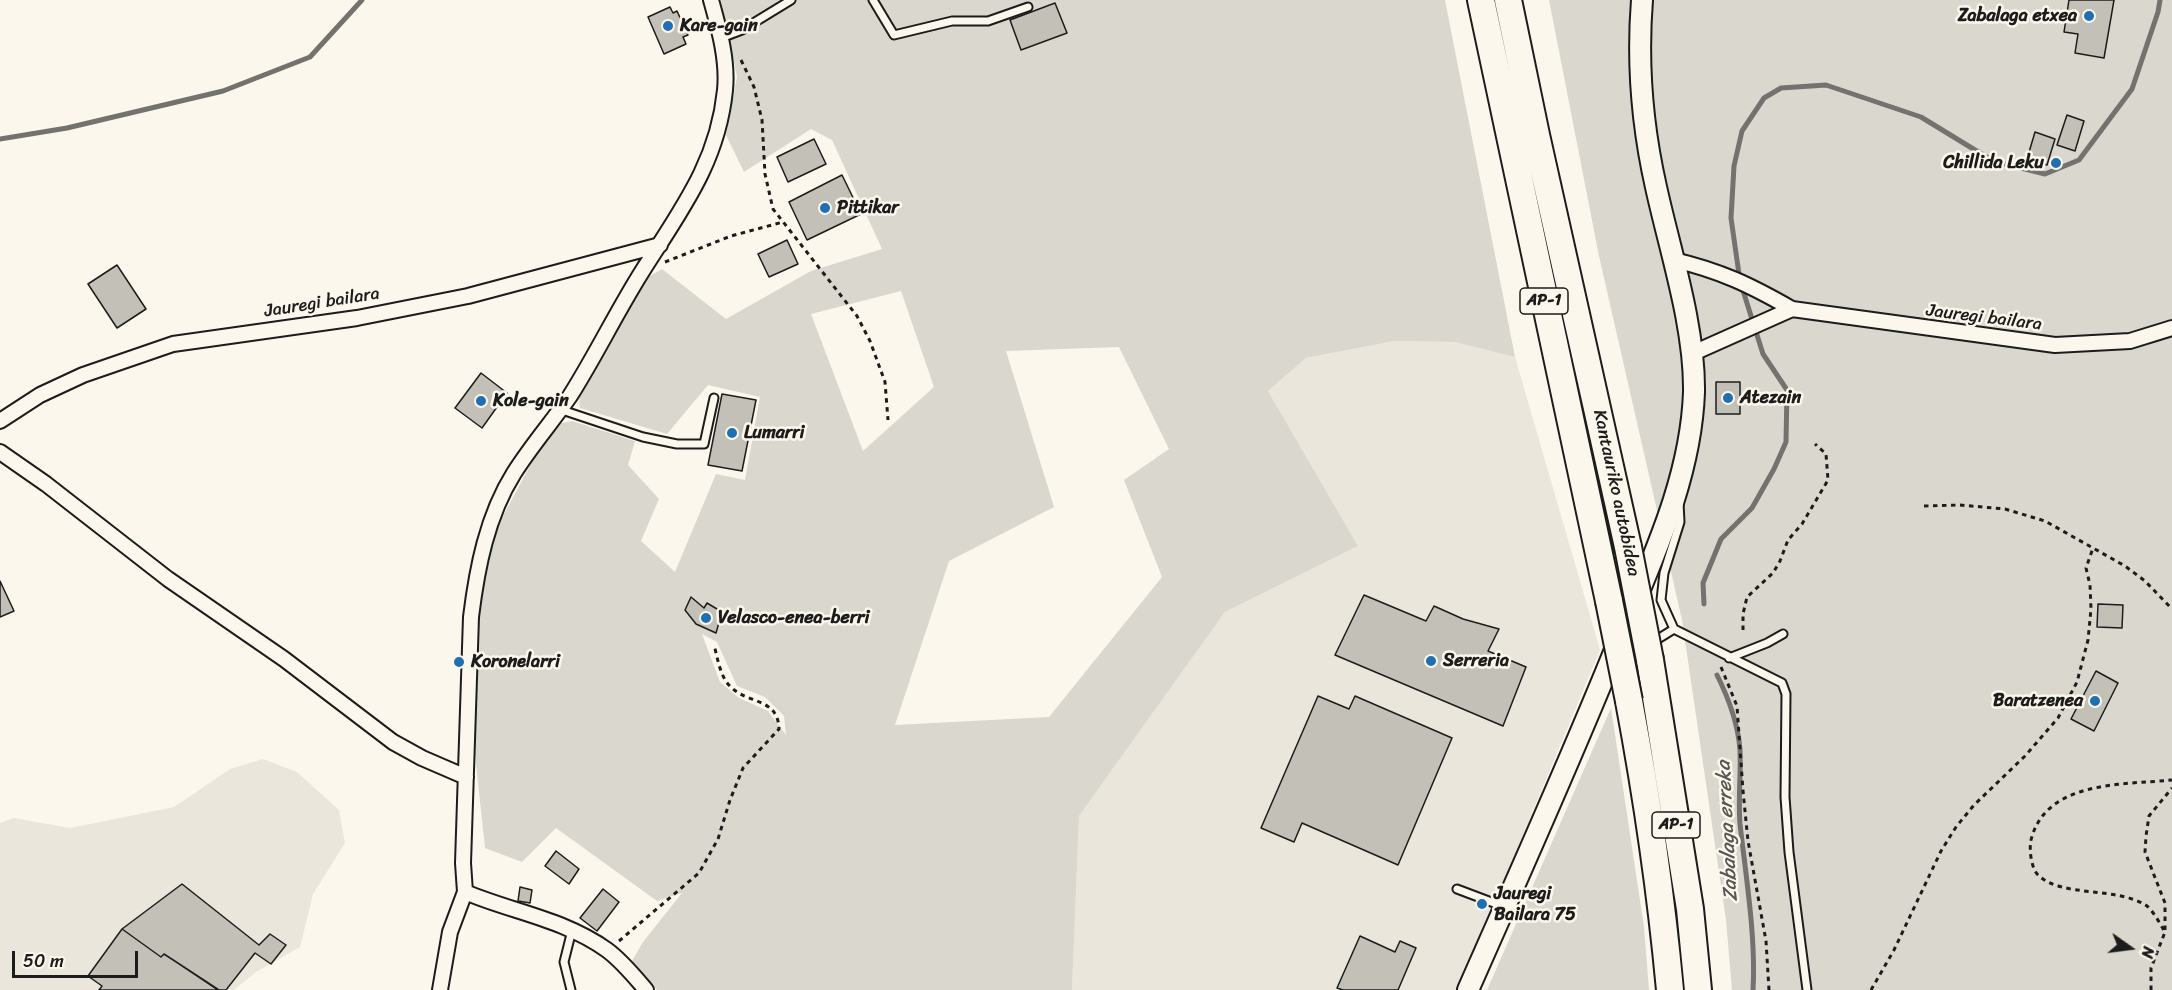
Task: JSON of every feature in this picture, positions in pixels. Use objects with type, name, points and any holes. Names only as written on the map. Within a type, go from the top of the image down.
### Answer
[{"type":"highway","name":"Kantauriko autobidea","points":[[1481,0],[1629,701],[1663,914],[1670,990]]},
{"type":"highway","name":"Kantauriko autobidea","points":[[1508,0],[1628,547],[1642,655],[1690,909],[1698,990]]},
{"type":"main road","points":[[1468,990],[1605,675],[1668,521],[1679,486],[1694,389],[1691,354],[1674,260],[1645,127],[1641,84],[1642,0]]},
{"type":"street","points":[[440,990],[450,932],[465,892],[463,863],[471,616],[476,580],[498,505],[513,474],[569,396],[643,270],[696,188],[709,158],[722,114],[726,87],[725,61],[711,0]]},
{"type":"street","name":"Jauregi bailara","points":[[0,421],[40,395],[83,375],[173,344],[357,318],[468,296],[660,244]]},
{"type":"street","name":"Jauregi bailara","points":[[1674,260],[1709,268],[1750,285],[1792,309],[2055,345],[2130,341],[2172,328]]},
{"type":"street","points":[[1691,354],[1792,309]]},
{"type":"street","points":[[0,452],[46,484],[160,573],[284,659],[393,742],[422,758],[466,777]]},
{"type":"street","points":[[465,892],[487,901],[543,917],[572,930],[608,951],[646,990]]},
{"type":"lane","points":[[721,38],[742,30],[791,0]]},
{"type":"lane","points":[[873,0],[894,35],[952,21],[987,21],[1028,7]]},
{"type":"lane","points":[[559,409],[643,437],[677,444],[704,444],[714,398]]},
{"type":"lane","points":[[1679,486],[1680,522],[1664,573],[1661,600],[1674,629],[1782,683],[1786,694],[1785,797],[1789,852],[1807,990]]},
{"type":"lane","points":[[1605,675],[1642,655],[1674,629]]},
{"type":"lane","points":[[1729,658],[1783,634]]},
{"type":"lane","points":[[1457,889],[1504,907]]},
{"type":"lane","points":[[571,990],[564,962],[572,930]]},
{"type":"path","points":[[721,38],[734,43],[754,87],[764,134],[765,174],[773,209],[857,316],[870,341],[885,382],[888,420]]},
{"type":"path","points":[[643,270],[731,236],[783,222]]},
{"type":"path","points":[[1743,630],[1743,614],[1748,597],[1773,573],[1788,540],[1802,524],[1828,480],[1826,454],[1815,444]]},
{"type":"path","points":[[1924,506],[1960,505],[2005,509],[2045,521],[2125,566],[2145,581],[2172,609]]},
{"type":"path","points":[[1871,990],[1894,950],[1941,851],[1956,827],[1974,805],[2025,756],[2058,718],[2077,682],[2088,640],[2090,585],[2086,568],[2093,548]]},
{"type":"path","points":[[608,951],[699,873],[718,838],[743,768],[779,729],[779,721],[767,705],[740,694],[727,682],[714,645]]},
{"type":"path","points":[[1709,647],[1723,671],[1737,706],[1748,841],[1766,940],[1769,990]]},
{"type":"path","points":[[2165,932],[2149,907],[2127,897],[2054,885],[2036,874],[2030,844],[2035,825],[2052,806],[2073,793],[2100,787],[2172,780]]},
{"type":"path","points":[[2151,990],[2151,968],[2165,932],[2164,903],[2145,852],[2146,836],[2149,816],[2172,788]]},
{"type":"shaded area","points":[[721,0],[1445,0],[1515,357],[1455,342],[1394,341],[1306,358],[1268,391],[1358,546],[1225,612],[1079,816],[1072,990],[657,990],[632,961],[643,942],[682,893],[657,901],[556,828],[522,862],[485,848],[475,755],[478,637],[484,572],[501,520],[533,460],[558,424],[572,421],[635,441],[628,465],[659,499],[641,541],[675,572],[716,474],[745,480],[760,397],[708,385],[667,434],[580,408],[579,395],[645,279],[662,269],[726,319],[811,271],[882,249],[832,140],[811,129],[744,172],[726,135],[737,77]],"holes":[[[901,291],[934,387],[863,451],[811,314]],[[1119,347],[1169,449],[1124,480],[1162,577],[1049,717],[895,725],[949,561],[1054,507],[1006,351]],[[702,634],[717,642],[737,686],[765,697],[784,716],[786,735],[768,711],[739,698],[720,682]]]},
{"type":"shaded area","points":[[1549,0],[2172,0],[2172,990],[1732,990],[1726,920],[1682,620],[1599,256]]},
{"type":"shaded area","points":[[1394,341],[1455,342],[1515,357],[1600,650],[1458,990],[1072,990],[1079,816],[1225,612],[1358,546],[1268,391],[1306,358]]},
{"type":"shaded area","points":[[1611,708],[1644,927],[1649,990],[1487,990]]},
{"type":"shaded area","points":[[263,759],[297,772],[339,810],[345,843],[313,894],[300,947],[256,972],[234,990],[0,990],[0,823],[14,818],[70,828],[174,807],[230,769]]},
{"type":"building","name":"Zabalaga etxea","points":[[2069,0],[2114,0],[2104,58],[2075,53],[2078,34],[2064,32]]},
{"type":"building","points":[[1055,3],[1067,33],[1021,50],[1010,20]]},
{"type":"building","name":"Kare-gain","points":[[670,7],[673,13],[677,11],[688,35],[683,37],[686,44],[664,54],[648,17]]},
{"type":"building","points":[[2067,115],[2084,121],[2075,151],[2057,145]]},
{"type":"building","points":[[2035,132],[2055,139],[2047,165],[2027,159]]},
{"type":"building","points":[[814,139],[826,164],[788,182],[777,157]]},
{"type":"building","name":"Pittikar","points":[[842,175],[861,214],[807,240],[789,202]]},
{"type":"building","points":[[787,240],[798,264],[769,277],[758,254]]},
{"type":"building","points":[[117,265],[146,309],[117,328],[88,284]]},
{"type":"building","name":"Kole-gain","points":[[481,373],[507,393],[482,428],[455,408]]},
{"type":"building","name":"Atezain","points":[[1716,382],[1740,382],[1740,414],[1716,414]]},
{"type":"building","name":"Lumarri","points":[[722,394],[756,400],[742,471],[708,465]]},
{"type":"building","points":[[0,581],[14,611],[0,617]]},
{"type":"building","name":"Serreria","points":[[1364,595],[1426,621],[1434,606],[1463,619],[1499,629],[1488,651],[1526,667],[1503,726],[1335,655]]},
{"type":"building","name":"Velasco-enea-berri","points":[[691,597],[704,608],[707,603],[722,612],[716,633],[696,624],[685,610]]},
{"type":"building","points":[[2098,604],[2123,605],[2122,628],[2097,627]]},
{"type":"building","name":"Baratzenea","points":[[2096,671],[2118,683],[2094,731],[2071,719]]},
{"type":"building","points":[[1318,696],[1349,709],[1355,696],[1452,738],[1398,865],[1302,823],[1294,842],[1261,828]]},
{"type":"building","points":[[556,851],[579,869],[569,884],[545,866]]},
{"type":"building","points":[[182,884],[259,945],[270,934],[286,945],[271,964],[255,953],[226,990],[219,990],[164,954],[161,957],[122,929]]},
{"type":"building","points":[[520,887],[532,890],[530,903],[518,901]]},
{"type":"building","points":[[603,889],[619,902],[597,931],[580,918]]},
{"type":"building","points":[[122,929],[161,957],[164,954],[218,990],[99,990],[102,986],[88,976]]},
{"type":"building","points":[[1360,936],[1395,952],[1400,941],[1416,948],[1398,990],[1343,990],[1337,988]]},
{"type":"waterway","points":[[0,139],[67,128],[223,91],[310,57],[362,0]]},
{"type":"waterway","name":"Zabalaga erreka","points":[[1704,604],[1703,583],[1721,539],[1752,508],[1786,442],[1787,390],[1763,354],[1740,281],[1731,218],[1734,166],[1742,131],[1764,98],[1781,88],[1826,85],[1921,117],[1993,161],[2045,174],[2079,160],[2132,89],[2160,0]]},
{"type":"waterway","name":"Zabalaga erreka","points":[[1717,675],[1732,711],[1739,740],[1739,815],[1752,928],[1753,990]]},
{"type":"place","name":"Zabalaga etxea","points":[[2089,16]]},
{"type":"place","name":"Kare-gain","points":[[668,26]]},
{"type":"place","name":"Chillida Leku","points":[[2056,163]]},
{"type":"place","name":"Pittikar","points":[[825,208]]},
{"type":"place","name":"Atezain","points":[[1728,398]]},
{"type":"place","name":"Kole-gain","points":[[481,401]]},
{"type":"place","name":"Lumarri","points":[[732,433]]},
{"type":"place","name":"Velasco-enea-berri","points":[[706,618]]},
{"type":"place","name":"Serreria","points":[[1431,661]]},
{"type":"place","name":"Koronelarri","points":[[459,662]]},
{"type":"place","name":"Baratzenea","points":[[2095,701]]},
{"type":"place","name":"Jauregi Bailara 75","points":[[1482,904]]}]
